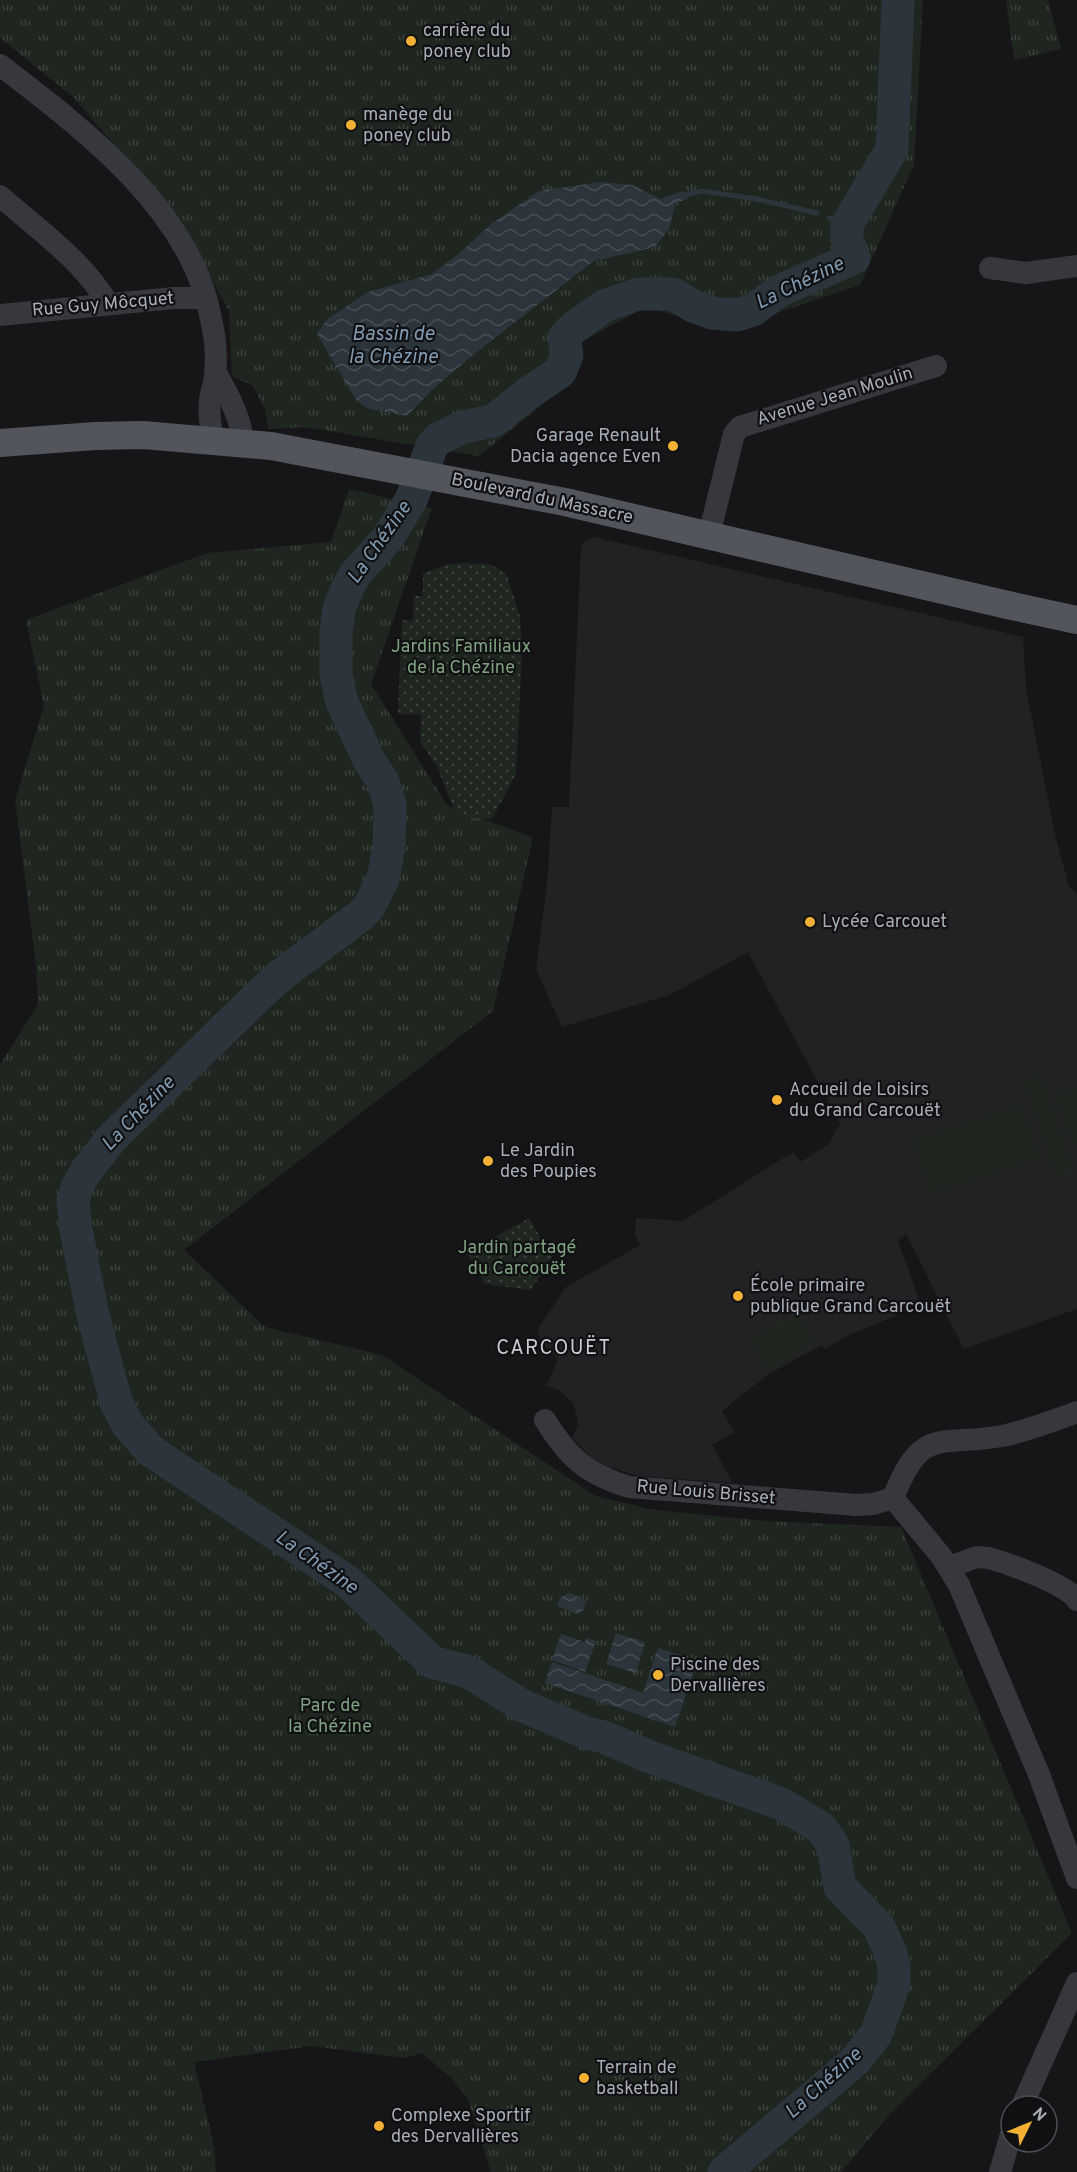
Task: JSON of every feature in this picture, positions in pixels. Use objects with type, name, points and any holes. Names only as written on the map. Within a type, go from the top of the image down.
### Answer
[{"type":"main road","name":"Boulevard du Massacre","points":[[0,443],[143,435],[271,446],[565,502],[1077,620]]},
{"type":"street","points":[[0,50],[43,98]]},
{"type":"street","points":[[0,65],[43,98],[120,165],[155,202],[184,245],[206,298],[212,321],[216,373],[209,412],[213,441]]},
{"type":"street","points":[[0,196],[81,268],[99,289],[108,304]]},
{"type":"street","points":[[990,268],[1026,273],[1077,266]]},
{"type":"street","name":"Rue Guy Môcquet","points":[[0,315],[174,298],[206,298]]},
{"type":"street","name":"Avenue Jean Moulin","points":[[709,535],[734,434],[740,427],[936,366]]},
{"type":"street","points":[[216,373],[239,418],[244,444]]},
{"type":"street","points":[[1077,1412],[1004,1436],[955,1439],[929,1446],[908,1465],[893,1498],[950,1567],[1024,1738],[1077,1878]]},
{"type":"street","name":"Rue Louis Brisset","points":[[545,1420],[562,1447],[579,1463],[595,1474],[629,1487],[856,1505],[873,1504],[893,1498]]},
{"type":"street","points":[[950,1567],[977,1557],[989,1558],[1058,1585],[1072,1593],[1077,1600]]},
{"type":"street","points":[[1027,2094],[1077,1983]]},
{"type":"street","points":[[1000,2172],[1005,2154]]},
{"type":"shaded area","name":"Lycée Carcouet","points":[[594,537],[1023,637],[1026,688],[1056,839],[1069,886],[1077,894],[1077,1309],[964,1349],[906,1234],[898,1241],[921,1305],[847,1336],[825,1349],[822,1345],[818,1347],[767,1375],[722,1411],[734,1432],[712,1445],[733,1483],[638,1476],[608,1467],[591,1457],[572,1438],[578,1424],[574,1404],[559,1390],[546,1386],[558,1359],[543,1345],[537,1330],[566,1287],[640,1245],[635,1233],[636,1218],[683,1221],[793,1152],[800,1162],[829,1144],[835,1131],[841,1125],[748,952],[670,995],[562,1027],[536,969],[547,884],[552,807],[569,807],[581,547],[583,542]]},
{"type":"green space","points":[[0,0],[923,0],[914,165],[860,285],[726,330],[646,307],[583,341],[569,383],[479,456],[305,427],[268,429],[265,409],[253,386],[232,376],[229,311],[178,218],[73,97],[0,38]]},
{"type":"green space","points":[[1006,0],[1048,0],[1061,49],[1014,60]]},
{"type":"green space","name":"Parc de la Chézine","points":[[349,489],[432,508],[371,684],[447,805],[533,838],[493,1011],[184,1250],[265,1327],[382,1355],[596,1496],[654,1510],[766,1521],[901,1527],[1072,1933],[891,2113],[841,2172],[491,2172],[468,2099],[452,2079],[422,2053],[404,2058],[311,2046],[194,2062],[214,2146],[216,2172],[0,2172],[0,1065],[38,1004],[36,966],[15,800],[44,706],[26,620],[207,553],[331,542]]},
{"type":"green space","name":"Jardins Familiaux de la Chézine","points":[[449,564],[489,564],[506,573],[520,617],[522,649],[516,774],[492,819],[457,817],[437,767],[420,741],[421,715],[398,714],[402,620],[413,621],[414,596],[423,596],[423,573]]},
{"type":"green space","points":[[1042,1073],[1074,1172],[1056,1178],[1023,1080]]},
{"type":"green space","points":[[1077,1087],[1077,1147],[1073,1148],[1055,1094]]},
{"type":"green space","points":[[1023,1105],[1040,1158],[931,1193],[914,1140]]},
{"type":"green space","name":"Jardin partagé du Carcouët","points":[[529,1218],[552,1257],[531,1290],[485,1284],[467,1253]]},
{"type":"green space","points":[[796,1312],[815,1343],[768,1372],[749,1340]]},
{"type":"water","name":"Bassin de la Chézine","points":[[601,182],[632,185],[660,199],[683,191],[688,199],[675,203],[670,227],[655,247],[594,261],[473,355],[433,389],[407,416],[366,408],[356,400],[317,334],[326,320],[368,292],[432,274],[461,252],[491,224],[539,191]]},
{"type":"water","points":[[569,1593],[586,1600],[583,1611],[578,1614],[557,1606],[560,1598]]},
{"type":"water","points":[[616,1633],[645,1642],[636,1673],[606,1664]]},
{"type":"water","points":[[561,1634],[585,1642],[587,1638],[596,1641],[585,1672],[552,1660]]},
{"type":"water","points":[[658,1648],[697,1661],[675,1727],[545,1683],[552,1662],[643,1693]]},
{"type":"waterway","name":"La Chézine","points":[[724,2172],[855,2061],[876,2034],[894,1984],[891,1954],[879,1927],[840,1887],[833,1845],[821,1828],[782,1804],[650,1757],[604,1737],[587,1733],[521,1705],[469,1672],[432,1662],[348,1582],[151,1451],[128,1425],[116,1402],[92,1311],[76,1230],[73,1201],[77,1187],[86,1171],[112,1138],[281,975],[360,916],[369,907],[383,879],[389,847],[390,804],[383,782],[369,760],[342,702],[336,675],[336,632],[339,609],[348,587],[356,573],[387,539],[411,500],[432,446],[438,439],[463,427],[493,421],[560,372],[567,355],[564,338],[572,329],[604,306],[638,294],[673,294],[693,306],[712,313],[737,315],[753,310],[779,291],[854,258],[847,239],[847,225],[892,149],[898,0]]},
{"type":"waterway","points":[[685,195],[702,191],[757,199],[817,213]]},
{"type":"waterway","points":[[829,218],[847,225]]},
{"type":"place","name":"carrière du poney club","points":[[411,41]]},
{"type":"place","name":"manège du poney club","points":[[351,125]]},
{"type":"place","name":"Garage Renault Dacia agence Even","points":[[673,446]]},
{"type":"place","name":"Lycée Carcouet","points":[[810,922]]},
{"type":"place","name":"Accueil de Loisirs du Grand Carcouët","points":[[777,1100]]},
{"type":"place","name":"Le Jardin des Poupies","points":[[488,1161]]},
{"type":"place","name":"École primaire publique Grand Carcouët","points":[[738,1296]]},
{"type":"place","name":"Piscine des Dervallières","points":[[658,1675]]},
{"type":"place","name":"Terrain de basketball","points":[[584,2078]]},
{"type":"place","name":"Complexe Sportif des Dervallières","points":[[379,2126]]},
{"type":"district","name":"CARCOUËT","points":[[554,1349]]}]
